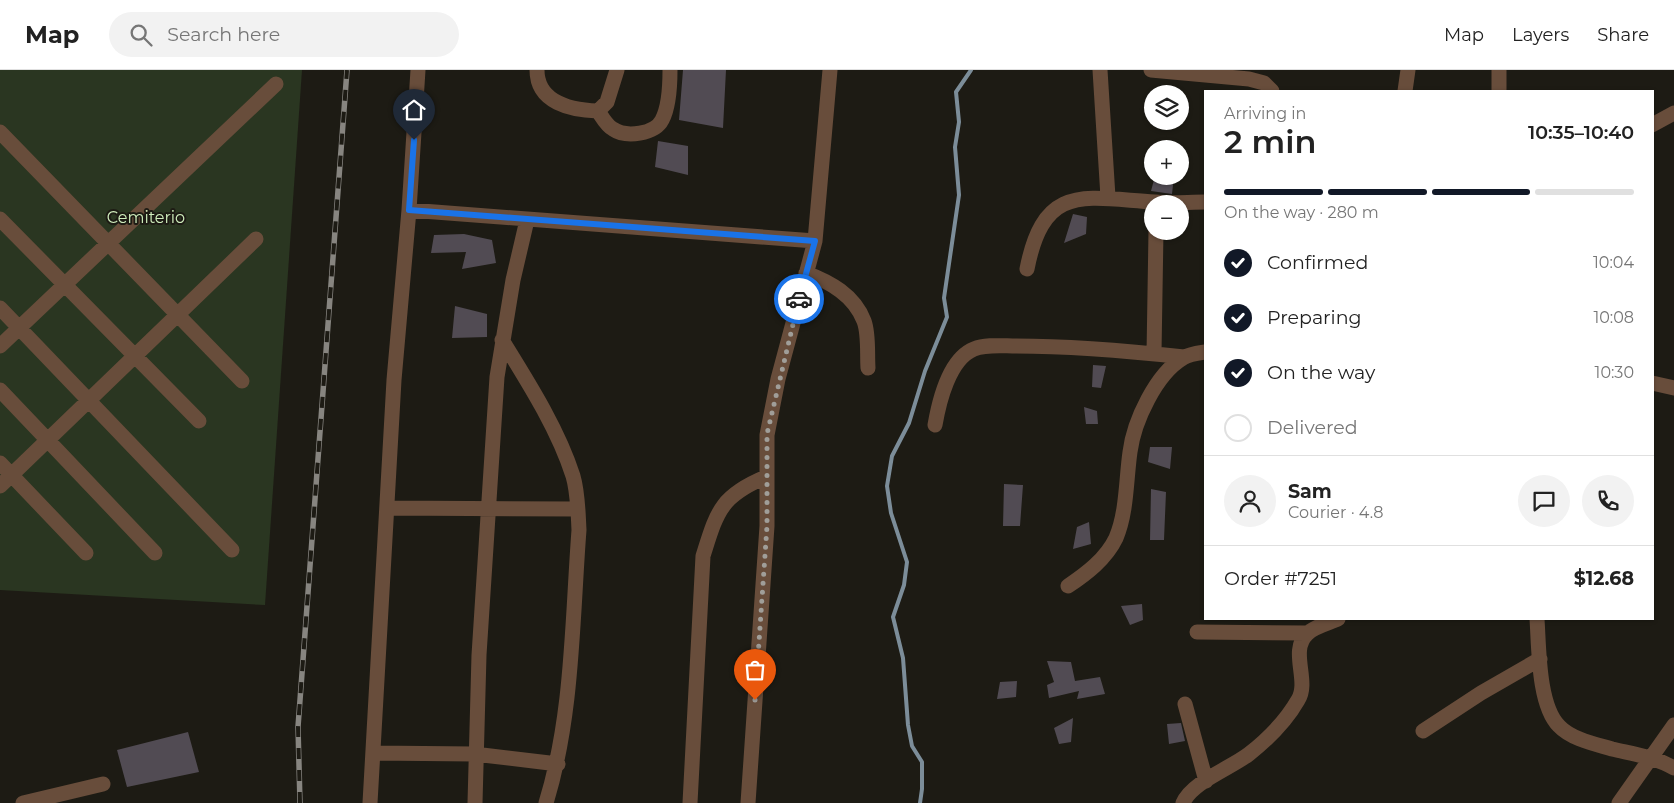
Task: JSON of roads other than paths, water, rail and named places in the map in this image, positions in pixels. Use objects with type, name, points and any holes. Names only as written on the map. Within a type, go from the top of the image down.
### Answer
[{"type":"street","points":[[370,803],[378,632],[388,508],[394,380],[409,210],[418,70]]},
{"type":"street","points":[[538,70],[537,77],[545,95],[550,99],[582,110],[598,111],[612,129],[625,133],[642,132],[656,128],[663,119],[670,83],[670,70]]},
{"type":"street","points":[[598,111],[607,102],[617,70]]},
{"type":"street","points":[[748,803],[767,526],[767,434],[778,378],[815,241],[830,70]]},
{"type":"street","points":[[1100,70],[1108,197]]},
{"type":"street","points":[[1151,70],[1249,79],[1264,83],[1271,90]]},
{"type":"street","points":[[1405,90],[1408,70]]},
{"type":"street","points":[[1499,70],[1499,90]]},
{"type":"street","points":[[0,346],[276,84]]},
{"type":"street","points":[[1654,124],[1674,113]]},
{"type":"street","points":[[2,137],[242,381]]},
{"type":"street","points":[[1027,269],[1032,244],[1039,227],[1051,212],[1076,199],[1108,197],[1144,202]]},
{"type":"street","points":[[1189,202],[1204,202]]},
{"type":"street","points":[[409,210],[815,241]]},
{"type":"street","points":[[0,219],[199,421]]},
{"type":"street","points":[[475,803],[474,754],[497,377],[512,280],[527,220]]},
{"type":"street","points":[[0,486],[256,239]]},
{"type":"street","points":[[1154,354],[1156,240]]},
{"type":"street","points":[[806,273],[827,281],[849,298],[864,322],[868,368]]},
{"type":"street","points":[[0,308],[232,550]]},
{"type":"street","points":[[502,340],[549,421],[573,477],[579,530],[569,662],[558,764],[546,803]]},
{"type":"street","points":[[935,425],[938,405],[950,376],[960,359],[973,349],[987,346],[1034,346],[1184,357],[1204,352]]},
{"type":"street","points":[[1068,586],[1101,560],[1116,538],[1126,493],[1130,450],[1146,403],[1166,371],[1184,357]]},
{"type":"street","points":[[1654,384],[1674,388]]},
{"type":"street","points":[[0,390],[155,553]]},
{"type":"street","points":[[0,463],[86,553]]},
{"type":"street","points":[[690,803],[703,556],[715,519],[728,497],[747,485],[766,477]]},
{"type":"street","points":[[388,508],[577,509]]},
{"type":"street","points":[[1196,632],[1307,633],[1336,620]]},
{"type":"street","points":[[1537,620],[1540,659],[1547,704],[1552,718],[1560,727],[1570,734],[1586,740],[1650,758],[1674,768]]},
{"type":"street","points":[[1182,803],[1196,787],[1249,754],[1272,734],[1290,713],[1300,698],[1302,678],[1300,657],[1302,643],[1307,633]]},
{"type":"street","points":[[1423,731],[1540,659]]},
{"type":"street","points":[[1185,704],[1206,781]]},
{"type":"street","points":[[1619,803],[1674,725]]},
{"type":"street","points":[[373,753],[474,754],[558,764]]},
{"type":"street","points":[[23,803],[103,784]]},
{"type":"waterway","points":[[920,803],[922,762],[912,746],[908,725],[903,658],[893,617],[904,585],[907,562],[891,513],[887,486],[892,456],[909,423],[925,371],[947,317],[944,298],[959,195],[955,147],[959,122],[956,92],[971,70]]},
{"type":"railway","points":[[300,803],[298,727],[347,70]]},
{"type":"park label","name":"Cemiterio","points":[[146,217]]}]
